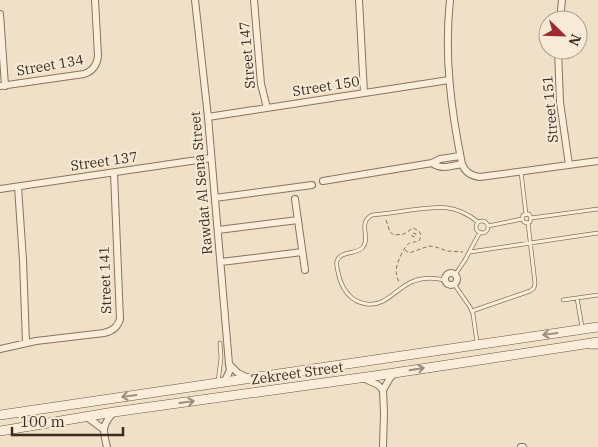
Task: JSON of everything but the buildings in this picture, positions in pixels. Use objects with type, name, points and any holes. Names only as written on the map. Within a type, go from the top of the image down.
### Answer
[{"type":"street","name":"Street 134","points":[[2,86],[84,74],[93,69],[97,63],[98,56],[95,0]]},
{"type":"street","name":"Rawdat Al Sena Street","points":[[194,0],[208,116],[230,364],[230,370],[221,383]]},
{"type":"street","name":"Street 147","points":[[254,0],[261,84],[267,108]]},
{"type":"street","points":[[359,0],[364,93]]},
{"type":"street","points":[[450,0],[447,32],[453,118],[462,164],[469,174],[480,177],[598,160]]},
{"type":"street","points":[[0,14],[2,86]]},
{"type":"street","name":"Street 151","points":[[558,60],[560,102],[569,165]]},
{"type":"street","name":"Street 150","points":[[208,116],[449,80]]},
{"type":"street","points":[[323,181],[432,164],[440,159],[460,156]]},
{"type":"street","name":"Street 137","points":[[0,189],[212,158]]},
{"type":"street","points":[[432,164],[436,167],[462,164]]},
{"type":"street","name":"Street 141","points":[[0,349],[26,343],[104,333],[115,329],[119,323],[114,173]]},
{"type":"street","points":[[215,198],[312,185]]},
{"type":"street","points":[[18,186],[26,343]]},
{"type":"street","points":[[295,199],[305,270]]},
{"type":"street","points":[[218,230],[298,220]]},
{"type":"street","points":[[221,262],[302,252]]},
{"type":"street","points":[[451,273],[455,275],[457,280],[454,284],[449,285],[445,277],[451,273]]},
{"type":"street","name":"Zekreet Street","points":[[0,415],[598,327]]},
{"type":"street","name":"Zekreet Street","points":[[0,430],[598,342]]},
{"type":"street","points":[[230,364],[238,373],[248,378]]},
{"type":"street","points":[[382,390],[396,373]]},
{"type":"street","points":[[361,378],[378,385],[382,390],[384,413],[383,447]]},
{"type":"street","points":[[107,447],[103,429],[107,420],[114,412]]},
{"type":"street","points":[[87,417],[103,429]]},
{"type":"lane","points":[[521,172],[526,214],[531,218]]},
{"type":"lane","points":[[445,280],[420,279],[408,283],[383,301],[365,304],[349,296],[339,278],[336,265],[338,258],[343,254],[362,248],[365,242],[367,219],[372,215],[443,207],[462,212],[478,222],[485,221],[488,226]]},
{"type":"lane","points":[[531,218],[598,209]]},
{"type":"lane","points":[[488,226],[522,219],[523,215],[526,214]]},
{"type":"lane","points":[[472,311],[530,292],[534,288],[535,282],[528,223],[531,218]]},
{"type":"lane","points":[[522,219],[528,223]]},
{"type":"lane","points":[[478,222],[476,227],[480,232]]},
{"type":"lane","points":[[480,232],[485,232],[488,226]]},
{"type":"lane","points":[[455,275],[480,232]]},
{"type":"lane","points":[[470,252],[598,232]]},
{"type":"lane","points":[[454,284],[472,311],[477,345]]},
{"type":"lane","points":[[563,300],[598,295]]},
{"type":"lane","points":[[577,298],[582,330]]},
{"type":"lane","points":[[220,343],[221,383]]},
{"type":"lane","points":[[582,344],[598,347]]},
{"type":"path","points":[[385,214],[389,230],[392,234],[404,234],[415,228]]},
{"type":"path","points":[[412,242],[416,235],[414,233],[415,228]]},
{"type":"path","points":[[401,288],[396,268],[408,244],[418,242],[421,237],[421,232],[415,228]]},
{"type":"path","points":[[404,249],[409,253],[425,247],[447,251],[470,252]]}]
